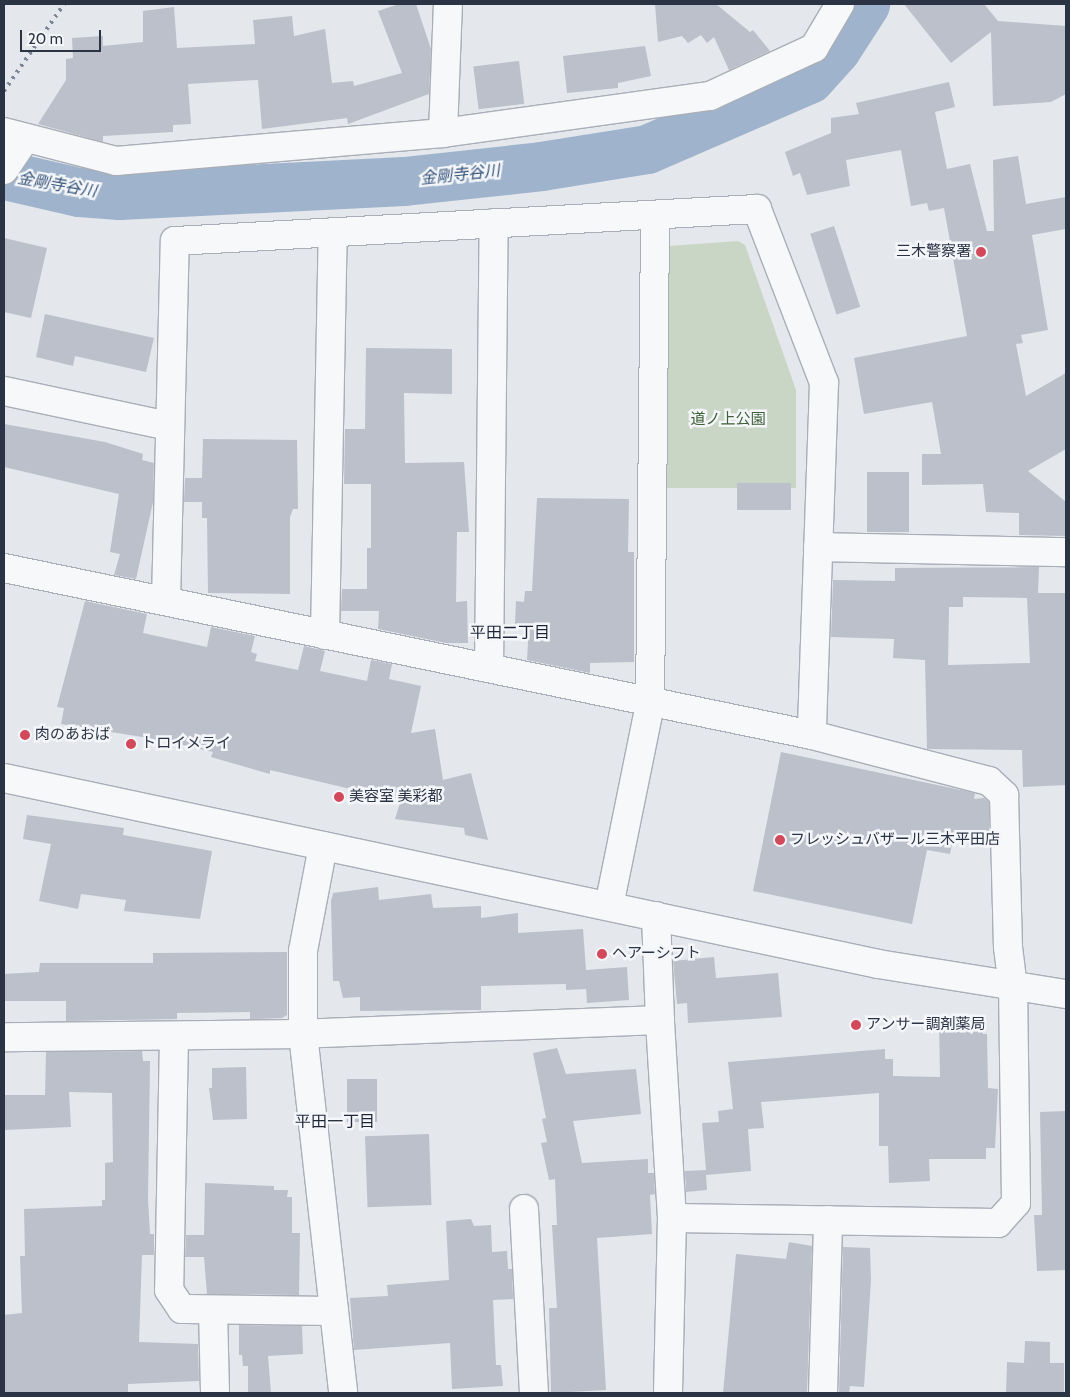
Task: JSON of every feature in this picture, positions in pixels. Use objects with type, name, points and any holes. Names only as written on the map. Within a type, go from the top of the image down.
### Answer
[{"type":"street","points":[[443,133],[448,4]]},
{"type":"street","points":[[4,170],[14,136],[116,161],[443,133],[710,96],[814,48],[840,4]]},
{"type":"street","points":[[166,602],[168,426],[175,241],[757,209],[824,383],[812,735]]},
{"type":"street","points":[[609,906],[650,704],[655,214]]},
{"type":"street","points":[[489,668],[494,223]]},
{"type":"street","points":[[325,634],[332,232]]},
{"type":"street","points":[[4,391],[168,426]]},
{"type":"street","points":[[818,548],[1066,552]]},
{"type":"street","points":[[4,568],[489,668],[650,704],[812,735],[989,781],[1004,795],[1008,947],[1013,986],[1016,1203],[998,1223],[672,1218]]},
{"type":"street","points":[[4,778],[878,964],[1066,994]]},
{"type":"street","points":[[322,846],[303,951],[304,1034],[343,1393]]},
{"type":"street","points":[[656,916],[660,1020],[672,1218],[668,1393]]},
{"type":"street","points":[[4,1037],[174,1037],[304,1034],[660,1020]]},
{"type":"street","points":[[174,1037],[169,1290],[182,1309],[334,1311]]},
{"type":"street","points":[[524,1210],[534,1393]]},
{"type":"street","points":[[823,1393],[828,1220]]},
{"type":"street","points":[[213,1310],[215,1393]]},
{"type":"green space","name":"道ノ上公園","points":[[738,241],[745,245],[796,390],[796,488],[660,488],[661,257],[669,246]]},
{"type":"building","points":[[399,4],[416,4],[431,49],[429,94],[348,124],[347,118],[262,129],[258,80],[188,84],[191,124],[173,125],[173,132],[103,136],[103,142],[38,124],[66,80],[66,59],[73,58],[72,38],[103,36],[103,46],[143,42],[143,11],[174,7],[177,48],[255,44],[253,20],[292,16],[294,36],[325,29],[332,83],[353,81],[354,86],[402,73],[378,11]]},
{"type":"building","points":[[655,4],[716,4],[750,32],[753,30],[770,51],[729,70],[714,37],[707,43],[701,35],[688,43],[682,36],[658,42]]},
{"type":"building","points":[[904,4],[984,4],[998,21],[1066,26],[1066,94],[1051,102],[993,106],[991,32],[951,63]]},
{"type":"building","points":[[645,46],[651,76],[618,83],[618,88],[567,93],[563,56]]},
{"type":"building","points":[[519,61],[524,104],[479,109],[473,67]]},
{"type":"building","points":[[949,82],[955,107],[935,112],[947,169],[970,164],[987,231],[994,231],[993,160],[1018,156],[1026,204],[1066,197],[1066,229],[1032,235],[1048,330],[1021,335],[1023,343],[1016,344],[1026,396],[1066,373],[1066,449],[1028,471],[1066,502],[1066,536],[1019,535],[1019,513],[986,512],[983,484],[922,485],[922,454],[941,454],[932,402],[864,414],[854,358],[967,336],[944,208],[929,211],[927,203],[911,206],[901,150],[846,160],[850,186],[807,195],[800,173],[793,176],[785,152],[831,133],[831,118],[859,114],[856,103]]},
{"type":"building","points":[[834,226],[860,307],[836,315],[810,234]]},
{"type":"building","points":[[4,238],[47,248],[31,318],[4,312]]},
{"type":"building","points":[[45,314],[154,338],[146,372],[75,356],[73,366],[36,357]]},
{"type":"building","points":[[366,348],[452,349],[452,394],[404,393],[405,463],[464,462],[469,532],[457,532],[456,602],[467,601],[468,643],[446,643],[378,629],[379,611],[341,611],[342,589],[367,589],[367,548],[371,548],[371,484],[344,484],[345,429],[365,429]]},
{"type":"building","points":[[4,424],[105,442],[143,454],[142,460],[154,463],[153,502],[136,579],[114,575],[120,554],[110,552],[119,494],[4,467]]},
{"type":"building","points":[[203,439],[297,440],[298,509],[293,509],[290,517],[290,594],[208,593],[207,518],[202,518],[202,502],[184,502],[185,478],[202,478]]},
{"type":"building","points":[[867,472],[909,472],[909,532],[867,532]]},
{"type":"building","points":[[737,483],[791,483],[791,510],[737,510]]},
{"type":"building","points":[[537,498],[629,499],[628,552],[634,552],[634,662],[590,663],[590,673],[527,660],[529,625],[515,624],[516,601],[524,602],[525,591],[532,591]]},
{"type":"building","points":[[1039,567],[1038,593],[1066,593],[1066,785],[1023,787],[1022,750],[927,749],[925,660],[893,658],[894,639],[831,637],[833,580],[895,581],[895,568]],"holes":[[[963,597],[1027,598],[1030,663],[948,665],[949,607],[963,607]]]},
{"type":"building","points":[[85,601],[147,614],[143,633],[207,647],[211,627],[255,636],[251,652],[257,654],[255,661],[298,670],[304,646],[325,651],[320,671],[367,681],[371,660],[392,664],[389,679],[421,686],[411,733],[435,729],[443,780],[471,773],[488,840],[465,835],[464,828],[395,819],[400,803],[376,795],[270,770],[270,774],[211,757],[213,752],[161,740],[61,724],[64,708],[57,707]]},
{"type":"building","points":[[781,752],[975,793],[974,799],[984,798],[989,802],[989,832],[954,833],[950,854],[927,850],[912,924],[753,891]]},
{"type":"building","points":[[27,815],[124,828],[123,835],[212,851],[200,919],[124,911],[126,900],[81,894],[78,909],[39,901],[51,844],[23,839]]},
{"type":"building","points":[[378,887],[379,900],[431,894],[433,908],[481,906],[481,918],[518,913],[518,933],[583,929],[586,970],[627,967],[629,1000],[587,1003],[586,989],[566,990],[566,984],[481,986],[481,1010],[360,1011],[360,997],[343,998],[339,981],[333,981],[331,901],[333,893]]},
{"type":"building","points":[[287,952],[287,1015],[282,1018],[250,1019],[250,1012],[177,1013],[177,1019],[66,1021],[66,1001],[4,1001],[4,974],[39,972],[40,963],[153,963],[153,953]]},
{"type":"building","points":[[714,957],[716,978],[778,973],[782,1017],[688,1023],[687,1003],[677,1004],[673,961]]},
{"type":"building","points":[[939,1017],[983,1020],[983,1034],[987,1034],[988,1088],[998,1089],[995,1148],[986,1148],[986,1159],[929,1159],[930,1181],[889,1183],[888,1146],[879,1146],[879,1093],[761,1102],[764,1128],[748,1129],[751,1171],[706,1175],[707,1190],[686,1192],[685,1171],[706,1170],[702,1123],[719,1122],[718,1111],[733,1109],[728,1062],[885,1049],[885,1059],[893,1059],[893,1076],[940,1077]]},
{"type":"building","points":[[557,1048],[566,1074],[636,1069],[641,1114],[573,1121],[582,1163],[648,1159],[648,1173],[654,1173],[655,1194],[650,1195],[652,1234],[597,1238],[606,1390],[551,1393],[549,1308],[557,1308],[552,1225],[557,1225],[555,1179],[549,1180],[541,1143],[547,1142],[542,1119],[546,1118],[533,1053]]},
{"type":"building","points":[[142,1051],[143,1061],[150,1061],[148,1199],[150,1234],[154,1234],[154,1255],[142,1255],[139,1342],[198,1344],[199,1381],[128,1384],[128,1393],[4,1393],[4,1315],[22,1313],[20,1256],[25,1256],[24,1209],[102,1206],[102,1200],[105,1200],[105,1163],[113,1162],[112,1093],[69,1092],[71,1127],[4,1130],[4,1095],[45,1095],[46,1052]]},
{"type":"building","points":[[246,1067],[247,1119],[213,1120],[209,1088],[212,1088],[212,1068]]},
{"type":"building","points":[[347,1079],[377,1079],[377,1122],[347,1122]]},
{"type":"building","points":[[1066,1111],[1066,1270],[1037,1271],[1034,1215],[1042,1215],[1040,1112]]},
{"type":"building","points":[[429,1134],[431,1205],[368,1207],[365,1136]]},
{"type":"building","points":[[205,1183],[274,1186],[274,1190],[288,1190],[287,1197],[292,1197],[292,1233],[300,1233],[299,1295],[207,1294],[204,1257],[185,1257],[186,1235],[204,1235]]},
{"type":"building","points":[[471,1219],[474,1226],[491,1225],[492,1252],[507,1251],[508,1269],[512,1269],[513,1299],[493,1300],[496,1365],[501,1365],[503,1386],[452,1389],[450,1343],[354,1350],[350,1298],[388,1296],[387,1285],[449,1280],[446,1221]]},
{"type":"building","points":[[789,1242],[812,1246],[807,1393],[723,1393],[736,1254],[786,1259]]},
{"type":"building","points":[[843,1247],[870,1248],[871,1280],[864,1387],[850,1386],[849,1393],[839,1393]]},
{"type":"building","points":[[239,1325],[302,1326],[303,1354],[268,1356],[271,1393],[248,1393],[248,1366],[243,1366],[242,1355],[239,1355]]},
{"type":"building","points":[[1025,1341],[1050,1342],[1050,1363],[1064,1363],[1064,1392],[1006,1393],[1007,1362],[1024,1363]]},
{"type":"waterway","name":"金剛寺谷川","points":[[4,175],[79,192],[119,195],[404,181],[541,166],[647,149],[809,79],[836,49],[865,4]]},
{"type":"railway","points":[[4,91],[64,4]]},
{"type":"place","name":"三木警察署","points":[[981,252]]},
{"type":"place","name":"肉のあおば","points":[[25,735]]},
{"type":"place","name":"トロイメライ","points":[[131,744]]},
{"type":"place","name":"美容室 美彩都","points":[[339,797]]},
{"type":"place","name":"フレッシュバザール三木平田店","points":[[780,840]]},
{"type":"place","name":"ヘアーシフト","points":[[602,954]]},
{"type":"place","name":"アンサー調剤薬局","points":[[856,1025]]},
{"type":"district","name":"平田二丁目","points":[[510,633]]},
{"type":"district","name":"平田一丁目","points":[[335,1122]]}]
